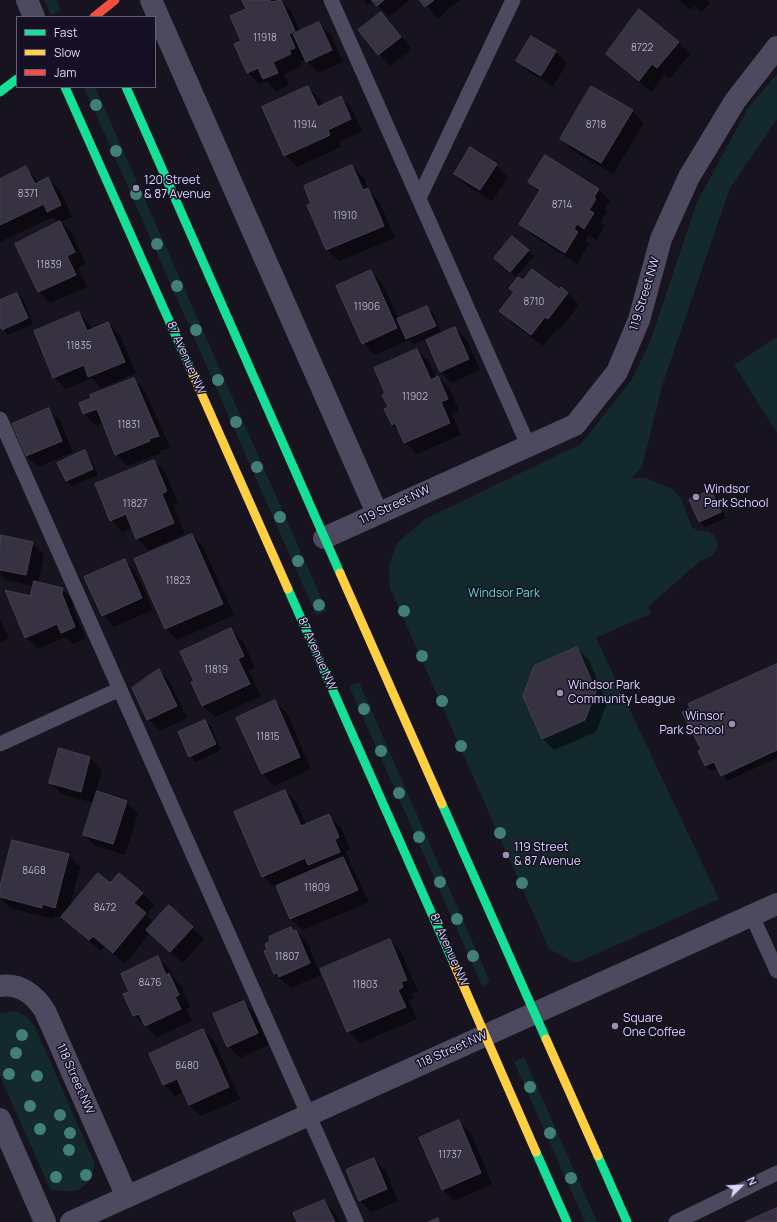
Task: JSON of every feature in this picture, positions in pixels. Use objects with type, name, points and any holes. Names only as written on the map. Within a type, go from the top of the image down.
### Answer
[{"type":"street","points":[[27,0],[34,16]]},
{"type":"street","points":[[96,16],[115,0]]},
{"type":"street","points":[[151,0],[377,513]]},
{"type":"street","points":[[90,5],[95,16]]},
{"type":"street","name":"119 Street NW","points":[[324,538],[575,425],[617,372],[639,320],[661,239],[689,178],[735,101],[777,47]]},
{"type":"street","points":[[0,92],[16,80]]},
{"type":"street","name":"87 Avenue NW","points":[[65,88],[486,1034],[567,1222]]},
{"type":"street","points":[[126,88],[627,1222]]},
{"type":"street","name":"118 Street NW","points":[[71,1222],[777,904]]},
{"type":"street","name":"118 Street NW","points":[[0,986],[15,987],[28,992],[38,1000],[45,1011],[127,1197]]},
{"type":"street","points":[[0,1119],[45,1222]]},
{"type":"lane","points":[[331,0],[528,445]]},
{"type":"lane","points":[[419,198],[513,0]]},
{"type":"lane","points":[[0,419],[356,1222]]},
{"type":"lane","points":[[0,744],[120,689]]},
{"type":"lane","points":[[752,916],[777,971]]},
{"type":"lane","points":[[676,1222],[777,1173]]},
{"type":"green space","points":[[44,0],[56,0],[61,10],[51,15]]},
{"type":"green space","name":"Windsor Park","points":[[777,74],[777,119],[730,188],[663,383],[642,467],[632,478],[645,478],[673,489],[681,499],[692,527],[698,531],[708,531],[714,535],[718,547],[712,556],[700,561],[648,607],[652,613],[596,638],[719,899],[576,963],[549,949],[390,588],[389,566],[397,543],[425,519],[581,444],[631,381],[650,342],[697,202],[748,108]]},
{"type":"green space","points":[[84,88],[95,88],[327,611],[316,615]]},
{"type":"green space","points":[[777,337],[777,433],[734,365]]},
{"type":"green space","points":[[359,682],[490,982],[482,986],[349,686]]},
{"type":"green space","points":[[16,1011],[27,1017],[36,1029],[95,1164],[89,1180],[80,1189],[74,1191],[59,1191],[50,1189],[0,1076],[0,1013]]},
{"type":"green space","points":[[524,1057],[597,1222],[585,1222],[514,1062]]},
{"type":"building","points":[[242,0],[270,0],[271,2],[281,0],[295,31],[289,34],[295,48],[289,50],[291,54],[273,62],[278,73],[263,79],[258,68],[247,73],[234,44],[241,41],[230,16],[246,9]]},
{"type":"building","points":[[372,0],[384,0],[377,6]]},
{"type":"building","points":[[420,0],[434,0],[425,7]]},
{"type":"building","points":[[639,9],[679,42],[657,68],[652,64],[639,81],[606,54]]},
{"type":"building","points":[[381,12],[401,37],[378,55],[358,30]]},
{"type":"building","points":[[319,22],[332,50],[306,62],[293,34]]},
{"type":"building","points":[[531,36],[556,51],[541,76],[516,61]]},
{"type":"building","points":[[308,86],[318,107],[341,96],[351,119],[328,130],[330,135],[284,156],[262,107]]},
{"type":"building","points":[[591,86],[633,110],[601,163],[560,139]]},
{"type":"building","points":[[470,147],[497,164],[480,190],[454,174]]},
{"type":"building","points":[[545,155],[599,189],[594,197],[596,199],[589,210],[594,213],[584,229],[577,224],[574,229],[578,232],[565,253],[519,224],[540,190],[528,182]]},
{"type":"building","points":[[352,165],[363,190],[368,188],[384,226],[326,250],[307,205],[311,204],[304,186]]},
{"type":"building","points":[[26,166],[35,184],[48,177],[61,205],[47,212],[44,204],[0,225],[0,179]]},
{"type":"building","points":[[60,221],[75,252],[67,256],[76,275],[38,292],[15,244]]},
{"type":"building","points":[[512,236],[529,250],[510,272],[494,258]]},
{"type":"building","points":[[532,269],[559,289],[561,287],[568,293],[548,319],[545,317],[531,335],[499,311],[514,292],[509,288],[518,277],[523,280]]},
{"type":"building","points":[[371,270],[397,328],[362,344],[336,286]]},
{"type":"building","points":[[17,293],[28,318],[2,330],[0,326],[0,300]]},
{"type":"building","points":[[427,306],[436,326],[406,339],[397,319]]},
{"type":"building","points":[[79,312],[87,331],[108,322],[125,362],[88,377],[84,365],[53,378],[34,331]]},
{"type":"building","points":[[455,327],[469,359],[440,372],[426,340]]},
{"type":"building","points":[[417,349],[431,380],[438,376],[448,399],[441,402],[450,423],[404,443],[395,423],[392,425],[384,409],[388,407],[382,395],[385,393],[374,368]]},
{"type":"building","points":[[134,378],[159,436],[149,439],[150,441],[115,455],[97,409],[83,414],[79,403],[91,398],[90,395]]},
{"type":"building","points":[[49,408],[62,441],[26,456],[12,424]]},
{"type":"building","points":[[85,450],[93,469],[66,481],[57,463]]},
{"type":"building","points":[[154,460],[167,491],[162,494],[174,523],[136,539],[126,514],[110,521],[95,484]]},
{"type":"building","points":[[711,490],[721,512],[699,522],[689,500]]},
{"type":"building","points":[[192,534],[223,604],[165,629],[134,559]]},
{"type":"building","points":[[1,535],[33,542],[26,575],[0,570]]},
{"type":"building","points":[[125,559],[142,598],[102,616],[84,577]]},
{"type":"building","points":[[34,581],[63,588],[62,594],[75,627],[61,633],[57,624],[25,638],[5,590],[30,596]]},
{"type":"building","points":[[231,628],[244,656],[238,659],[250,684],[202,706],[191,682],[194,681],[180,652]]},
{"type":"building","name":"Windsor Park Community League","points":[[577,647],[596,691],[585,720],[542,739],[523,696],[534,666]]},
{"type":"building","name":"Winsor Park School","points":[[777,664],[777,750],[721,776],[714,762],[705,766],[698,751],[701,749],[682,712],[690,708],[688,704]]},
{"type":"building","points":[[159,669],[177,706],[147,720],[132,688]]},
{"type":"building","points":[[275,700],[300,757],[262,774],[236,718]]},
{"type":"building","points":[[205,720],[216,744],[189,757],[178,732]]},
{"type":"building","points":[[59,748],[90,757],[81,792],[49,783]]},
{"type":"building","points":[[285,790],[301,826],[329,814],[339,837],[335,840],[340,852],[308,865],[305,858],[262,877],[234,812]]},
{"type":"building","points":[[97,791],[127,801],[113,844],[83,835]]},
{"type":"building","points":[[12,840],[69,854],[55,908],[42,904],[42,908],[0,897],[0,887]]},
{"type":"building","points":[[343,857],[358,890],[290,919],[276,886]]},
{"type":"building","points":[[98,873],[110,883],[119,873],[143,893],[134,903],[146,913],[113,953],[93,936],[89,940],[61,917]]},
{"type":"building","points":[[169,905],[193,927],[170,952],[146,930]]},
{"type":"building","points":[[291,927],[293,931],[296,930],[310,963],[279,977],[277,973],[274,974],[264,951],[267,950],[265,944],[270,941],[269,937]]},
{"type":"building","points":[[390,939],[407,980],[401,982],[403,987],[398,990],[406,1007],[347,1032],[320,969]]},
{"type":"building","points":[[158,956],[166,975],[169,973],[179,995],[175,997],[181,1009],[145,1026],[139,1014],[133,1016],[123,994],[129,992],[121,974]]},
{"type":"building","points":[[244,1001],[258,1033],[227,1047],[213,1014]]},
{"type":"building","points":[[203,1029],[229,1087],[189,1105],[177,1079],[163,1085],[149,1054]]},
{"type":"building","points":[[459,1120],[481,1173],[442,1190],[419,1138]]},
{"type":"building","points":[[374,1158],[387,1189],[359,1201],[346,1170]]},
{"type":"building","points":[[324,1200],[335,1222],[297,1222],[293,1213]]},
{"type":"building","points":[[777,1208],[777,1222],[745,1222]]},
{"type":"building","points":[[438,1218],[439,1222],[429,1222]]},
{"type":"traffic: fast","points":[[0,92],[16,80]]},
{"type":"traffic: fast","points":[[65,88],[191,370]]},
{"type":"traffic: fast","points":[[126,88],[340,573]]},
{"type":"traffic: fast","points":[[288,589],[454,964]]},
{"type":"traffic: fast","points":[[442,804],[546,1039]]},
{"type":"traffic: fast","points":[[536,1152],[567,1222]]},
{"type":"traffic: fast","points":[[598,1156],[627,1222]]},
{"type":"traffic: slow","points":[[191,370],[288,589]]},
{"type":"traffic: slow","points":[[340,573],[442,804]]},
{"type":"traffic: slow","points":[[454,964],[536,1152]]},
{"type":"traffic: slow","points":[[546,1039],[598,1156]]},
{"type":"traffic: jam","points":[[95,16],[115,0]]},
{"type":"place","name":"120 Street & 87 Avenue","points":[[136,188]]},
{"type":"place","name":"Windsor Park School","points":[[696,497]]},
{"type":"place","name":"Windsor Park Community League","points":[[560,693]]},
{"type":"place","name":"Winsor Park School","points":[[732,724]]},
{"type":"place","name":"119 Street & 87 Avenue","points":[[506,855]]},
{"type":"place","name":"Square One Coffee","points":[[615,1026]]}]
